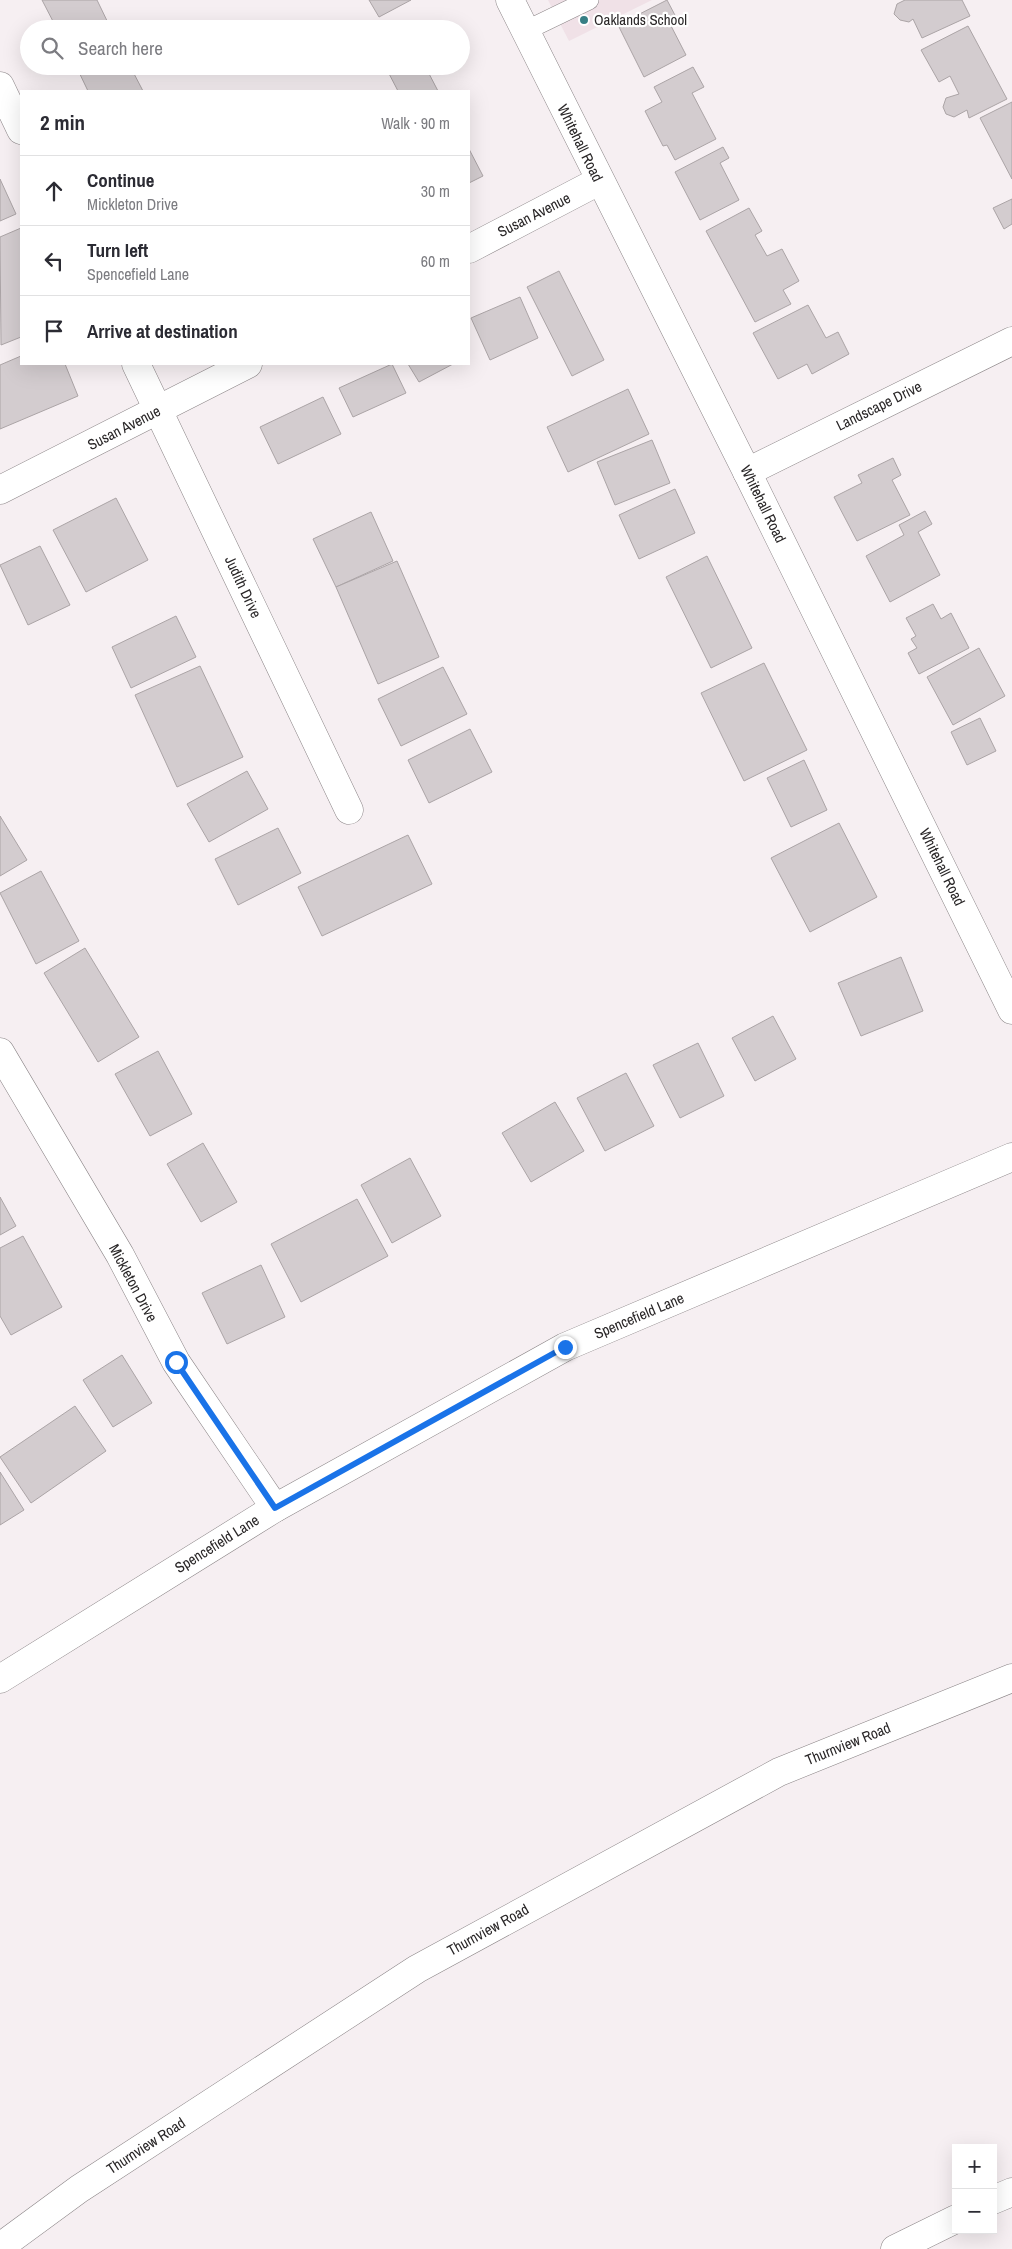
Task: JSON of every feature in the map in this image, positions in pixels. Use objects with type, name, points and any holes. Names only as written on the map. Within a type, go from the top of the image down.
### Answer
[{"type":"street","name":"Whitehall Road","points":[[510,0],[599,181],[747,472],[1012,1010]]},
{"type":"street","points":[[0,86],[20,128]]},
{"type":"street","name":"Susan Avenue","points":[[470,248],[599,181]]},
{"type":"street","name":"Landscape Drive","points":[[747,472],[1012,341]]},
{"type":"street","name":"Judith Drive","points":[[136,365],[349,810]]},
{"type":"street","name":"Susan Avenue","points":[[0,490],[246,365]]},
{"type":"street","name":"Mickleton Drive","points":[[0,1052],[120,1255],[176,1362],[275,1508]]},
{"type":"street","name":"Spencefield Lane","points":[[0,1679],[275,1508],[565,1347],[1012,1157]]},
{"type":"street","name":"Thurnview Road","points":[[0,2247],[79,2189],[417,1969],[779,1772],[1012,1678]]},
{"type":"street","points":[[997,2198],[1012,2192]]},
{"type":"street","points":[[895,2249],[952,2221]]},
{"type":"lane","points":[[525,31],[589,0]]},
{"type":"shaded area","name":"Oaklands School","points":[[548,0],[652,0],[569,41]]},
{"type":"building","points":[[42,0],[97,0],[107,20],[52,20]]},
{"type":"building","points":[[369,0],[411,0],[379,17]]},
{"type":"building","points":[[667,0],[677,19],[669,22],[686,55],[644,77],[618,25]]},
{"type":"building","points":[[905,0],[962,0],[970,16],[922,38],[913,19],[909,22],[900,20],[894,14],[897,4]]},
{"type":"building","points":[[968,26],[1007,99],[969,118],[967,110],[954,117],[946,114],[943,107],[946,98],[959,94],[950,76],[939,82],[921,50]]},
{"type":"building","points":[[693,67],[704,87],[692,93],[716,139],[675,160],[667,145],[663,146],[645,111],[662,102],[654,87]]},
{"type":"building","points":[[80,75],[135,75],[142,90],[88,90]]},
{"type":"building","points":[[390,75],[430,75],[437,90],[397,90]]},
{"type":"building","points":[[1012,102],[1012,179],[980,118]]},
{"type":"building","points":[[723,147],[729,158],[720,163],[739,200],[700,220],[675,172]]},
{"type":"building","points":[[470,151],[483,176],[470,182]]},
{"type":"building","points":[[0,179],[16,214],[0,221]]},
{"type":"building","points":[[1012,199],[1012,224],[1004,229],[993,208]]},
{"type":"building","points":[[749,208],[762,231],[755,235],[767,256],[782,249],[799,281],[783,290],[791,304],[755,322],[706,231]]},
{"type":"building","points":[[20,228],[20,337],[1,345],[0,237]]},
{"type":"building","points":[[559,271],[604,360],[572,376],[527,287]]},
{"type":"building","points":[[520,297],[538,338],[490,360],[471,318]]},
{"type":"building","points":[[808,305],[826,338],[838,332],[849,354],[812,374],[807,364],[778,379],[753,333]]},
{"type":"building","points":[[20,356],[20,365],[65,365],[78,396],[0,429],[0,365]]},
{"type":"building","points":[[392,365],[406,393],[353,417],[339,388]]},
{"type":"building","points":[[409,365],[451,365],[419,382]]},
{"type":"building","points":[[628,389],[649,434],[568,472],[547,427]]},
{"type":"building","points":[[323,397],[341,434],[278,464],[260,427]]},
{"type":"building","points":[[652,440],[670,483],[615,505],[597,462]]},
{"type":"building","points":[[893,458],[901,475],[892,480],[910,515],[857,541],[834,497],[862,483],[858,475]]},
{"type":"building","points":[[675,489],[695,533],[639,559],[619,515]]},
{"type":"building","points":[[116,498],[148,560],[86,592],[53,530]]},
{"type":"building","points":[[925,511],[932,524],[918,532],[940,575],[890,602],[866,556],[904,535],[899,525]]},
{"type":"building","points":[[371,512],[393,561],[336,587],[313,539]]},
{"type":"building","points":[[40,546],[70,605],[28,625],[0,565]]},
{"type":"building","points":[[707,556],[752,648],[711,668],[666,577]]},
{"type":"building","points":[[397,561],[439,657],[378,684],[336,587]]},
{"type":"building","points":[[933,604],[941,619],[951,613],[969,648],[919,674],[908,653],[917,648],[911,639],[916,636],[906,618]]},
{"type":"building","points":[[176,616],[196,657],[131,688],[112,647]]},
{"type":"building","points":[[979,648],[1005,696],[953,725],[927,677]]},
{"type":"building","points":[[764,663],[807,750],[744,781],[701,693]]},
{"type":"building","points":[[200,666],[243,757],[177,787],[135,695]]},
{"type":"building","points":[[443,667],[467,714],[401,746],[378,699]]},
{"type":"building","points":[[980,718],[996,751],[967,765],[951,732]]},
{"type":"building","points":[[470,729],[492,772],[429,803],[408,760]]},
{"type":"building","points":[[804,760],[827,810],[791,827],[767,778]]},
{"type":"building","points":[[247,771],[268,809],[209,842],[187,804]]},
{"type":"building","points":[[0,816],[27,860],[0,876]]},
{"type":"building","points":[[839,823],[877,897],[810,932],[771,858]]},
{"type":"building","points":[[278,828],[301,873],[238,905],[215,859]]},
{"type":"building","points":[[408,835],[432,884],[322,936],[298,887]]},
{"type":"building","points":[[41,871],[79,941],[36,964],[0,893]]},
{"type":"building","points":[[85,948],[139,1037],[98,1062],[44,973]]},
{"type":"building","points":[[901,957],[923,1011],[861,1036],[838,983]]},
{"type":"building","points":[[773,1016],[796,1059],[755,1081],[732,1038]]},
{"type":"building","points":[[698,1043],[724,1096],[680,1118],[653,1065]]},
{"type":"building","points":[[158,1051],[192,1114],[150,1136],[115,1074]]},
{"type":"building","points":[[626,1073],[654,1126],[605,1151],[577,1098]]},
{"type":"building","points":[[555,1102],[584,1151],[531,1182],[502,1133]]},
{"type":"building","points":[[203,1143],[237,1202],[201,1222],[167,1164]]},
{"type":"building","points":[[410,1158],[441,1216],[392,1243],[361,1185]]},
{"type":"building","points":[[0,1197],[16,1226],[0,1235]]},
{"type":"building","points":[[357,1199],[388,1256],[301,1302],[271,1244]]},
{"type":"building","points":[[23,1236],[62,1307],[11,1335],[0,1316],[0,1248]]},
{"type":"building","points":[[261,1265],[285,1317],[227,1344],[202,1293]]},
{"type":"building","points":[[122,1355],[152,1403],[113,1427],[83,1380]]},
{"type":"building","points":[[75,1406],[106,1451],[31,1503],[0,1457]]},
{"type":"building","points":[[0,1472],[24,1510],[0,1525]]},
{"type":"place","name":"Oaklands School","points":[[584,20]]},
{"type":"route","points":[[176,1362],[275,1508],[565,1347]]}]
